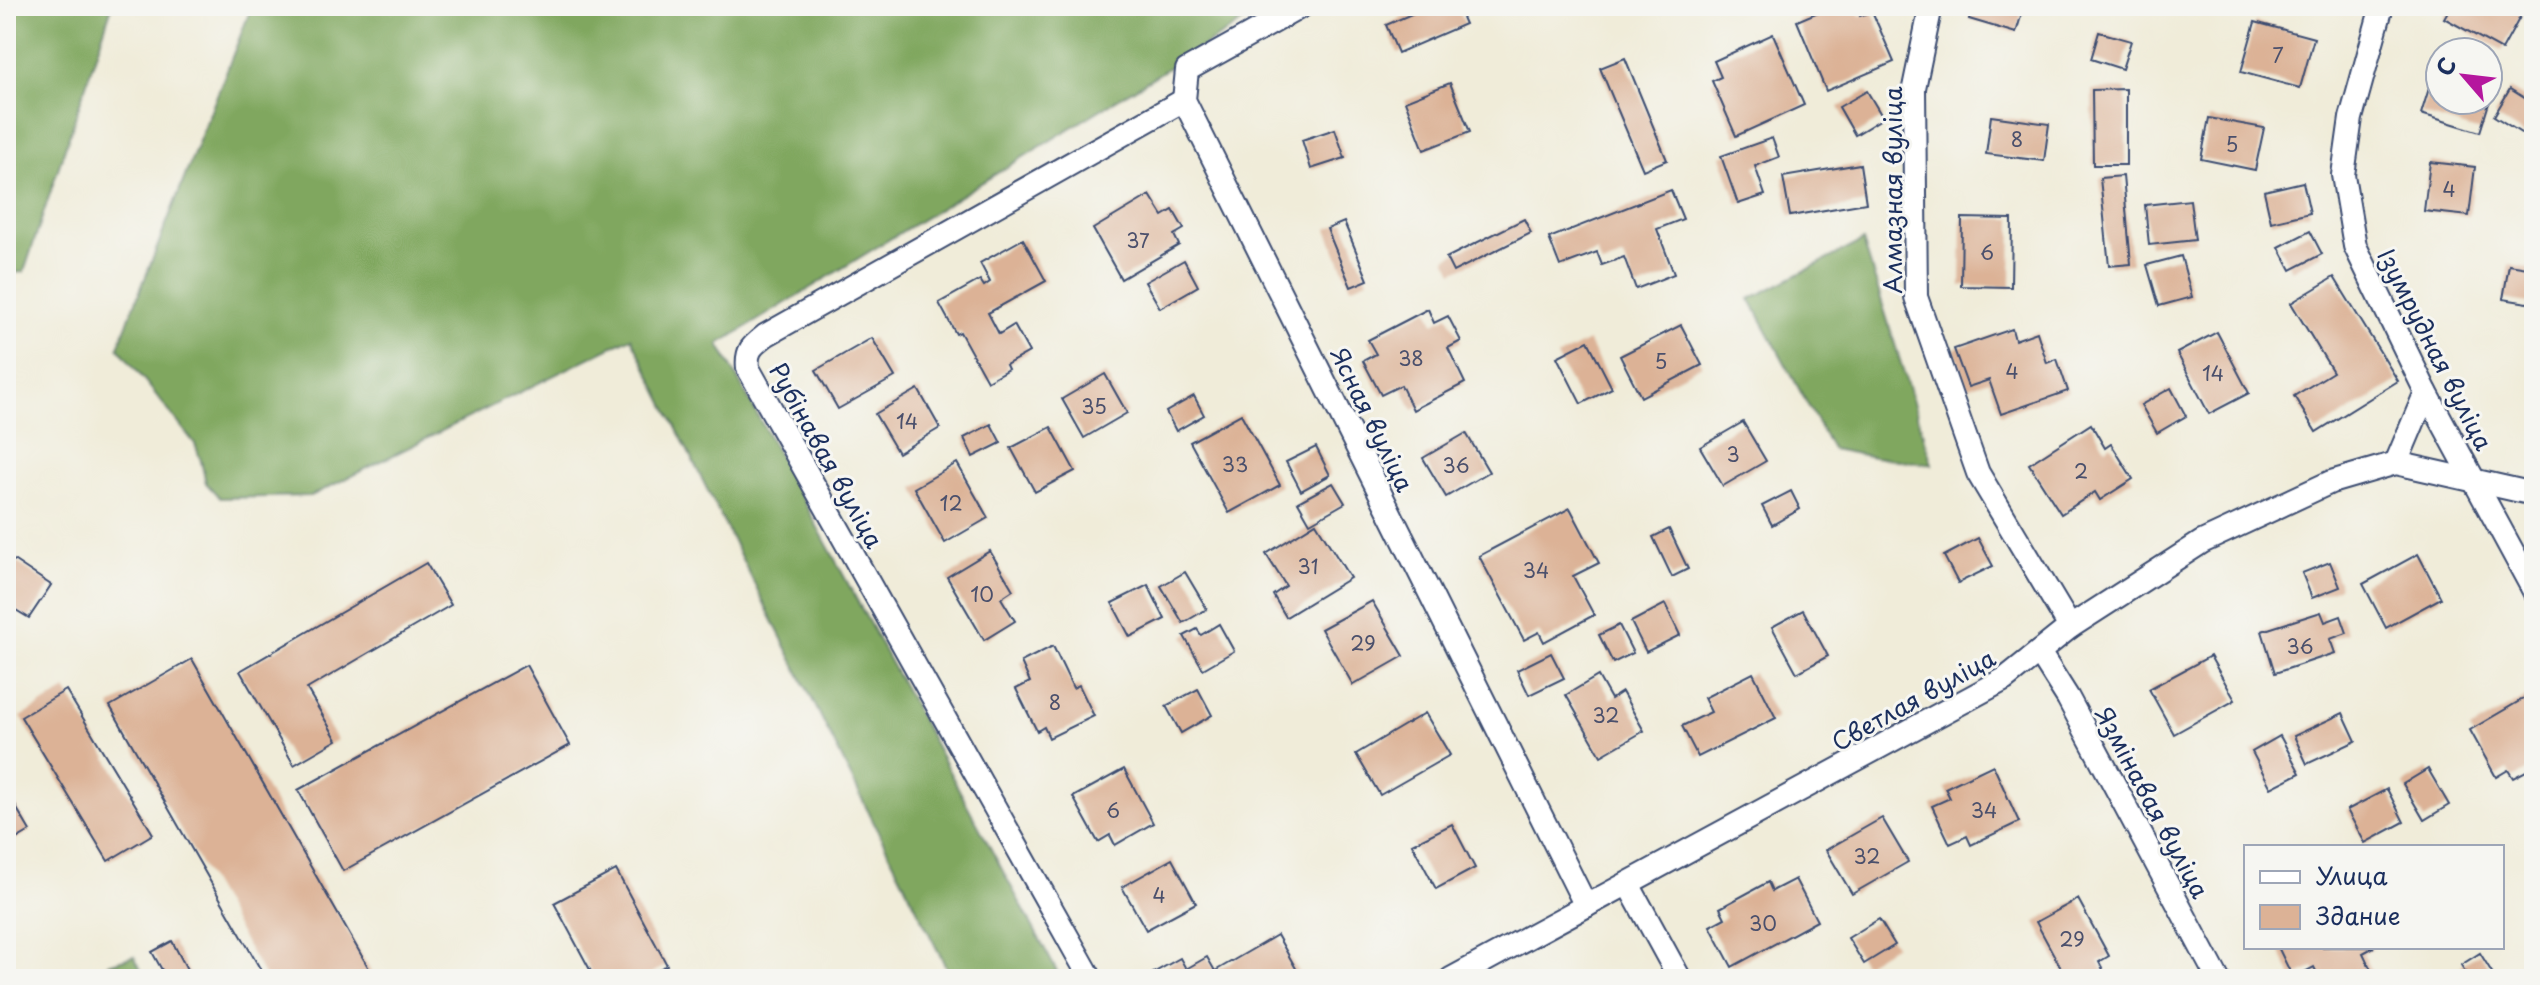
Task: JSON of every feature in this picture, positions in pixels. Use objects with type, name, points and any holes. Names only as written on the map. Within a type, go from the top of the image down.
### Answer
[{"type":"street","points":[[1184,100],[1187,70],[1302,6]]},
{"type":"street","name":"Алмазная вуліца","points":[[1931,6],[1914,88],[1916,297],[1978,473],[2070,627]]},
{"type":"street","name":"Ізумрудная вуліца","points":[[2382,6],[2351,118],[2343,175],[2355,246],[2426,392],[2534,591]]},
{"type":"street","name":"Ясная вуліца","points":[[1184,100],[1586,906]]},
{"type":"street","name":"Рубінавая вуліца","points":[[1091,979],[748,368],[747,356],[750,347],[766,335],[1184,100]]},
{"type":"street","points":[[2396,463],[2426,392]]},
{"type":"street","name":"Светлая вуліца","points":[[1451,979],[2005,679],[2070,627],[2202,542],[2331,482],[2396,463],[2534,494]]},
{"type":"street","name":"Язмінавая вуліца","points":[[2039,652],[2068,698],[2218,979]]},
{"type":"street","points":[[1628,884],[1680,979]]},
{"type":"green space","points":[[6,6],[112,6],[24,272],[6,273]]},
{"type":"green space","points":[[252,6],[1269,6],[719,344],[1061,979],[952,979],[631,337],[311,496],[220,498],[206,483],[195,444],[118,347]]},
{"type":"green space","points":[[1863,241],[1932,464],[1832,449],[1750,299]]},
{"type":"green space","points":[[134,956],[146,979],[104,979],[108,964]]},
{"type":"building","points":[[1430,6],[1457,6],[1465,24],[1398,53],[1386,25]]},
{"type":"building","points":[[1832,6],[1856,6],[1860,16],[1872,11],[1894,62],[1826,91],[1797,21]]},
{"type":"building","points":[[1972,6],[2024,6],[2016,33],[1969,19]]},
{"type":"building","points":[[2451,6],[2526,6],[2504,46],[2504,36],[2477,36],[2444,18]]},
{"type":"building","points":[[2255,22],[2314,38],[2300,88],[2241,72]]},
{"type":"building","points":[[2099,32],[2131,41],[2122,69],[2091,59]]},
{"type":"building","points":[[1773,34],[1804,105],[1736,136],[1712,81],[1721,77],[1714,61]]},
{"type":"building","points":[[1625,58],[1667,160],[1643,170],[1600,68]]},
{"type":"building","points":[[1450,83],[1470,132],[1424,150],[1405,101]]},
{"type":"building","points":[[2126,89],[2126,165],[2093,165],[2092,90]]},
{"type":"building","points":[[2510,89],[2534,104],[2534,123],[2526,136],[2494,116],[2504,116],[2504,99]]},
{"type":"building","points":[[1867,91],[1883,118],[1855,135],[1839,107]]},
{"type":"building","points":[[1991,116],[2049,124],[2044,161],[1986,154]]},
{"type":"building","points":[[2428,116],[2485,116],[2480,132]]},
{"type":"building","points":[[2209,118],[2264,128],[2255,170],[2201,159]]},
{"type":"building","points":[[1335,129],[1345,158],[1311,169],[1302,140]]},
{"type":"building","points":[[1772,138],[1779,157],[1755,166],[1765,195],[1738,204],[1721,156]]},
{"type":"building","points":[[2430,162],[2475,167],[2469,216],[2424,211]]},
{"type":"building","points":[[1860,164],[1866,203],[1790,216],[1783,177]]},
{"type":"building","points":[[2123,176],[2131,264],[2109,266],[2100,178]]},
{"type":"building","points":[[2303,182],[2310,213],[2271,222],[2264,191]]},
{"type":"building","points":[[1671,190],[1683,219],[1657,229],[1674,274],[1636,289],[1624,257],[1602,265],[1597,252],[1560,266],[1549,238]]},
{"type":"building","points":[[1150,195],[1163,216],[1173,210],[1184,229],[1174,235],[1179,245],[1121,279],[1093,229]]},
{"type":"building","points":[[2190,200],[2195,240],[2149,245],[2145,205]]},
{"type":"building","points":[[1962,218],[2012,219],[2011,287],[1961,286]]},
{"type":"building","points":[[1524,219],[1531,233],[1453,272],[1446,258]]},
{"type":"building","points":[[1344,222],[1368,280],[1351,287],[1327,229]]},
{"type":"building","points":[[2310,231],[2322,254],[2291,270],[2279,247]]},
{"type":"building","points":[[1023,239],[1046,281],[988,313],[999,334],[1014,325],[1029,352],[987,381],[960,332],[956,334],[939,303],[980,280],[984,286],[990,282],[980,263]]},
{"type":"building","points":[[2181,256],[2192,297],[2159,306],[2147,265]]},
{"type":"building","points":[[1184,260],[1198,286],[1160,308],[1145,282]]},
{"type":"building","points":[[2509,265],[2534,269],[2534,304],[2503,299]]},
{"type":"building","points":[[2334,277],[2398,381],[2316,432],[2294,396],[2333,372],[2291,303]]},
{"type":"building","points":[[1428,309],[1434,323],[1448,316],[1461,341],[1448,348],[1465,383],[1413,410],[1401,385],[1381,395],[1363,361],[1376,354],[1368,340]]},
{"type":"building","points":[[1681,325],[1702,365],[1641,397],[1620,356]]},
{"type":"building","points":[[2012,329],[2015,340],[2037,332],[2047,363],[2057,359],[2068,391],[2001,414],[1989,380],[1968,387],[1954,349]]},
{"type":"building","points":[[2217,332],[2249,393],[2209,414],[2177,353]]},
{"type":"building","points":[[872,338],[895,377],[838,409],[816,370]]},
{"type":"building","points":[[1588,341],[1612,388],[1581,404],[1557,357]]},
{"type":"building","points":[[1105,374],[1127,413],[1084,438],[1062,399]]},
{"type":"building","points":[[2171,388],[2186,416],[2157,433],[2141,405]]},
{"type":"building","points":[[918,389],[940,428],[898,453],[875,414]]},
{"type":"building","points":[[1194,396],[1204,415],[1176,431],[1166,412]]},
{"type":"building","points":[[1241,414],[1280,485],[1229,513],[1190,442]]},
{"type":"building","points":[[1743,422],[1766,461],[1723,486],[1700,447]]},
{"type":"building","points":[[991,424],[1001,443],[973,457],[964,438]]},
{"type":"building","points":[[2091,424],[2105,448],[2111,444],[2133,479],[2100,500],[2095,492],[2061,514],[2029,464]]},
{"type":"building","points":[[1051,427],[1075,471],[1035,492],[1011,448]]},
{"type":"building","points":[[1466,433],[1489,472],[1446,497],[1423,458]]},
{"type":"building","points":[[1316,447],[1330,475],[1301,491],[1286,462]]},
{"type":"building","points":[[957,463],[988,518],[945,543],[914,488]]},
{"type":"building","points":[[1333,483],[1345,503],[1310,523],[1298,502]]},
{"type":"building","points":[[1791,491],[1800,509],[1772,525],[1762,506]]},
{"type":"building","points":[[1570,508],[1599,563],[1573,576],[1594,615],[1544,642],[1539,632],[1524,640],[1479,556]]},
{"type":"building","points":[[1316,523],[1350,578],[1286,617],[1273,595],[1286,586],[1266,554]]},
{"type":"building","points":[[1669,529],[1688,569],[1672,577],[1653,537]]},
{"type":"building","points":[[1978,538],[1993,566],[1958,583],[1944,556]]},
{"type":"building","points":[[990,551],[1013,590],[1001,598],[1015,621],[984,640],[947,577]]},
{"type":"building","points":[[2418,554],[2441,598],[2386,628],[2363,584]]},
{"type":"building","points":[[6,555],[51,585],[29,618],[6,604]]},
{"type":"building","points":[[2330,562],[2340,587],[2312,598],[2302,573]]},
{"type":"building","points":[[426,563],[451,605],[307,689],[337,740],[294,765],[240,671]]},
{"type":"building","points":[[1185,572],[1207,609],[1183,623],[1161,586]]},
{"type":"building","points":[[1148,585],[1165,619],[1130,637],[1112,603]]},
{"type":"building","points":[[1372,601],[1404,656],[1353,685],[1321,629]]},
{"type":"building","points":[[1665,604],[1680,635],[1646,652],[1631,622]]},
{"type":"building","points":[[1803,610],[1828,656],[1797,673],[1772,627]]},
{"type":"building","points":[[2321,612],[2325,622],[2341,616],[2347,633],[2330,639],[2335,653],[2275,673],[2262,631]]},
{"type":"building","points":[[1219,624],[1234,651],[1203,669],[1184,636],[1197,629],[1201,635]]},
{"type":"building","points":[[1619,625],[1633,653],[1613,663],[1599,635]]},
{"type":"building","points":[[1053,646],[1073,688],[1079,685],[1094,716],[1049,738],[1044,727],[1037,731],[1016,689],[1030,682],[1021,662]]},
{"type":"building","points":[[1551,653],[1564,678],[1529,695],[1517,670]]},
{"type":"building","points":[[2210,656],[2235,700],[2174,734],[2149,689]]},
{"type":"building","points":[[192,659],[375,979],[266,979],[110,706]]},
{"type":"building","points":[[526,665],[570,745],[343,871],[298,790]]},
{"type":"building","points":[[1753,673],[1776,718],[1698,757],[1682,726],[1711,712],[1704,698]]},
{"type":"building","points":[[1598,676],[1611,699],[1622,692],[1644,731],[1601,756],[1566,695]]},
{"type":"building","points":[[1198,689],[1212,715],[1181,733],[1166,706]]},
{"type":"building","points":[[66,690],[153,834],[108,861],[21,717]]},
{"type":"building","points":[[2530,695],[2534,703],[2534,767],[2513,778],[2508,770],[2496,777],[2470,730]]},
{"type":"building","points":[[1425,713],[1450,755],[1380,795],[1356,754]]},
{"type":"building","points":[[2343,713],[2356,741],[2307,764],[2294,736]]},
{"type":"building","points":[[2280,736],[2300,773],[2271,788],[2252,752]]},
{"type":"building","points":[[1993,765],[2019,822],[1971,845],[1967,836],[1950,844],[1932,806],[1950,798],[1945,788]]},
{"type":"building","points":[[1124,769],[1153,823],[1115,845],[1110,835],[1098,842],[1073,797]]},
{"type":"building","points":[[2428,769],[2449,805],[2424,820],[2403,784]]},
{"type":"building","points":[[2387,789],[2404,822],[2365,843],[2347,810]]},
{"type":"building","points":[[6,790],[30,831],[11,842],[6,833]]},
{"type":"building","points":[[1882,818],[1908,862],[1852,894],[1826,850]]},
{"type":"building","points":[[1452,824],[1475,868],[1436,889],[1412,844]]},
{"type":"building","points":[[1172,859],[1196,903],[1146,930],[1122,887]]},
{"type":"building","points":[[616,870],[667,965],[641,979],[595,979],[554,903]]},
{"type":"building","points":[[1795,879],[1817,921],[1732,967],[1710,926],[1725,918],[1720,908],[1768,882],[1772,891]]},
{"type":"building","points":[[2078,899],[2109,956],[2099,962],[2107,977],[2103,979],[2078,979],[2076,975],[2067,979],[2036,922]]},
{"type":"building","points":[[1879,919],[1895,945],[1864,964],[1848,938]]},
{"type":"building","points":[[1277,935],[1302,979],[1149,979],[1148,976],[1180,958],[1186,969],[1207,957],[1215,971]]},
{"type":"building","points":[[172,941],[190,975],[182,979],[167,979],[152,952]]},
{"type":"building","points":[[2279,949],[2370,949],[2363,953],[2374,976],[2369,979],[2335,979],[2333,976],[2320,979],[2314,967],[2293,978]]},
{"type":"building","points":[[2480,953],[2496,979],[2470,979],[2461,965]]}]
